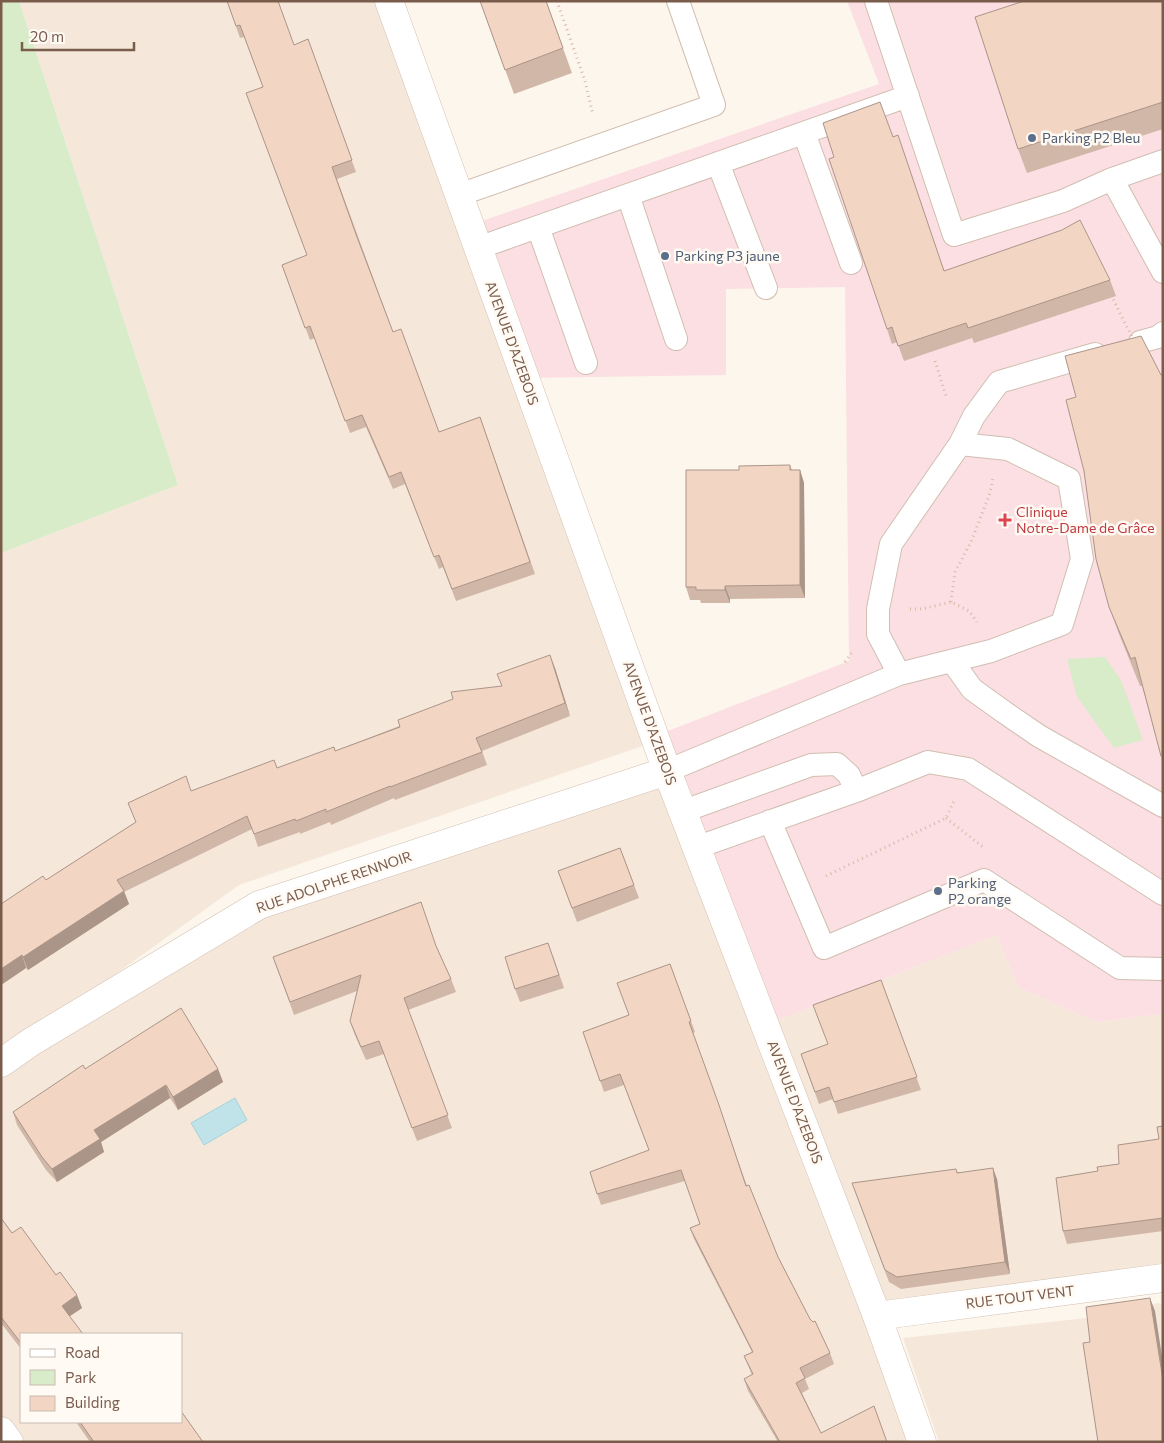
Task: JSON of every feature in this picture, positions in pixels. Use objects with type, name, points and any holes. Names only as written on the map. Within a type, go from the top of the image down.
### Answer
[{"type":"street","name":"AVENUE D'AZEBOIS","points":[[389,1],[667,771],[698,847],[877,1316],[922,1442]]},
{"type":"street","name":"RUE ADOLPHE RENNOIR","points":[[1,1062],[30,1042],[259,905],[667,771]]},
{"type":"street","name":"RUE TOUT VENT","points":[[877,1316],[1163,1278]]},
{"type":"street","points":[[1,1431],[9,1442]]},
{"type":"lane","points":[[459,195],[714,105],[678,1]]},
{"type":"lane","points":[[876,1],[954,234],[1063,201],[1112,179],[1163,161]]},
{"type":"lane","points":[[478,248],[908,96]]},
{"type":"lane","points":[[804,133],[851,263]]},
{"type":"lane","points":[[718,163],[766,288]]},
{"type":"lane","points":[[1112,179],[1163,272]]},
{"type":"lane","points":[[628,195],[676,339]]},
{"type":"lane","points":[[538,227],[586,363]]},
{"type":"lane","points":[[1139,346],[1163,333]]},
{"type":"lane","points":[[898,674],[878,634],[878,609],[891,544],[960,444],[974,416],[999,382],[1114,349]]},
{"type":"lane","points":[[667,771],[898,674],[991,651],[1062,624],[1082,559],[1069,478],[1008,448],[960,444]]},
{"type":"lane","points":[[952,661],[972,689],[1004,712],[1040,736],[1163,806]]},
{"type":"lane","points":[[698,847],[856,791],[928,762],[968,769],[1163,894]]},
{"type":"lane","points":[[684,811],[811,765],[837,764],[849,775],[856,791]]},
{"type":"lane","points":[[770,821],[824,948],[984,880],[1120,968],[1163,969]]},
{"type":"path","points":[[557,1],[585,81],[601,145]]},
{"type":"path","points":[[1108,289],[1139,346]]},
{"type":"path","points":[[935,361],[949,405],[974,416]]},
{"type":"path","points":[[951,602],[955,572],[971,542],[990,493],[998,448]]},
{"type":"path","points":[[843,665],[853,650]]},
{"type":"path","points":[[946,818],[983,847],[984,880]]},
{"type":"shaded area","points":[[19,1],[388,1],[657,741],[239,885],[1,1057],[1,553],[178,485]]},
{"type":"shaded area","name":"Clinique Notre-Dame de Grâce","points":[[847,1],[1163,1],[1163,1014],[1096,1022],[1018,987],[997,935],[765,1025],[655,736],[849,661],[845,287],[726,289],[726,375],[525,378],[470,225],[879,84]]},
{"type":"shaded area","points":[[667,771],[921,1442],[9,1442],[1,1431],[1,1071],[238,918]]},
{"type":"shaded area","points":[[997,935],[1018,987],[1096,1022],[1163,1014],[1163,1278],[877,1316],[765,1025]]},
{"type":"shaded area","points":[[1157,1303],[1163,1304],[1163,1442],[939,1442],[903,1338],[1132,1313]]},
{"type":"green space","points":[[1,1],[19,1],[178,485],[1,553]]},
{"type":"green space","points":[[1105,657],[1121,680],[1143,740],[1114,748],[1077,697],[1067,659]]},
{"type":"water","points":[[235,1098],[247,1120],[204,1145],[191,1123]]},
{"type":"building","points":[[227,1],[278,1],[294,45],[308,39],[352,160],[332,167],[393,332],[401,329],[439,432],[480,417],[530,562],[452,589],[439,555],[434,557],[401,472],[389,477],[362,415],[345,421],[310,326],[305,328],[282,265],[307,255],[246,93],[263,87],[240,25],[236,26]]},
{"type":"building","points":[[480,1],[546,1],[563,48],[505,70]]},
{"type":"building","points":[[1024,1],[1163,1],[1163,102],[1018,149],[975,17]]},
{"type":"building","points":[[880,102],[893,137],[898,135],[944,271],[1062,230],[1080,220],[1110,280],[968,328],[966,323],[898,346],[892,327],[887,329],[829,159],[834,157],[823,123]]},
{"type":"building","points":[[1141,336],[1161,375],[1163,375],[1163,756],[1161,756],[1135,657],[1131,659],[1109,607],[1096,559],[1084,471],[1066,400],[1076,397],[1065,356]]},
{"type":"building","points":[[790,465],[790,470],[800,470],[800,585],[725,586],[725,590],[696,590],[696,587],[686,587],[686,470],[739,470],[739,466]]},
{"type":"building","points":[[550,655],[565,703],[476,738],[482,752],[326,812],[326,809],[254,834],[247,816],[117,880],[124,891],[23,957],[22,955],[1,969],[1,904],[43,876],[46,880],[136,822],[128,803],[186,776],[191,791],[274,760],[277,768],[334,747],[335,751],[400,727],[398,720],[453,699],[451,692],[502,686],[497,674]]},
{"type":"building","points":[[620,848],[634,885],[572,908],[558,871]]},
{"type":"building","points":[[421,902],[436,946],[451,979],[404,998],[448,1115],[412,1128],[379,1041],[361,1047],[350,1021],[361,975],[290,1002],[273,957]]},
{"type":"building","points":[[548,943],[559,975],[515,989],[505,957]]},
{"type":"building","points":[[670,964],[746,1186],[749,1185],[778,1257],[810,1319],[813,1322],[815,1321],[830,1353],[800,1368],[805,1378],[796,1383],[821,1433],[874,1406],[887,1442],[780,1442],[744,1379],[753,1374],[744,1356],[753,1352],[690,1228],[700,1224],[681,1170],[597,1194],[590,1172],[649,1150],[620,1074],[600,1081],[583,1032],[629,1015],[617,983]]},
{"type":"building","points":[[881,980],[917,1077],[834,1102],[829,1087],[815,1092],[801,1054],[828,1044],[813,1005]]},
{"type":"building","points":[[181,1008],[218,1069],[173,1097],[166,1085],[94,1130],[100,1139],[52,1169],[13,1112],[83,1065],[85,1069]]},
{"type":"building","points":[[1163,1126],[1163,1218],[1063,1231],[1056,1178],[1098,1171],[1097,1167],[1119,1164],[1118,1145],[1159,1139],[1157,1127]]},
{"type":"building","points":[[993,1168],[1005,1262],[897,1277],[885,1270],[852,1183],[956,1169],[957,1173]]},
{"type":"building","points":[[1,1218],[12,1233],[21,1227],[56,1275],[60,1272],[77,1295],[62,1306],[82,1333],[20,1333],[20,1342],[1,1317]]},
{"type":"building","points":[[1150,1298],[1163,1380],[1163,1442],[1098,1442],[1083,1343],[1090,1342],[1086,1307]]},
{"type":"building","points":[[182,1412],[203,1442],[94,1442],[81,1423],[182,1423]]},
{"type":"place","name":"Parking P2 Bleu","points":[[1032,138]]},
{"type":"place","name":"Parking P3 jaune","points":[[665,256]]},
{"type":"place","name":"Clinique Notre-Dame de Grâce","points":[[1005,520]]},
{"type":"place","name":"Parking P2 orange","points":[[938,891]]}]
